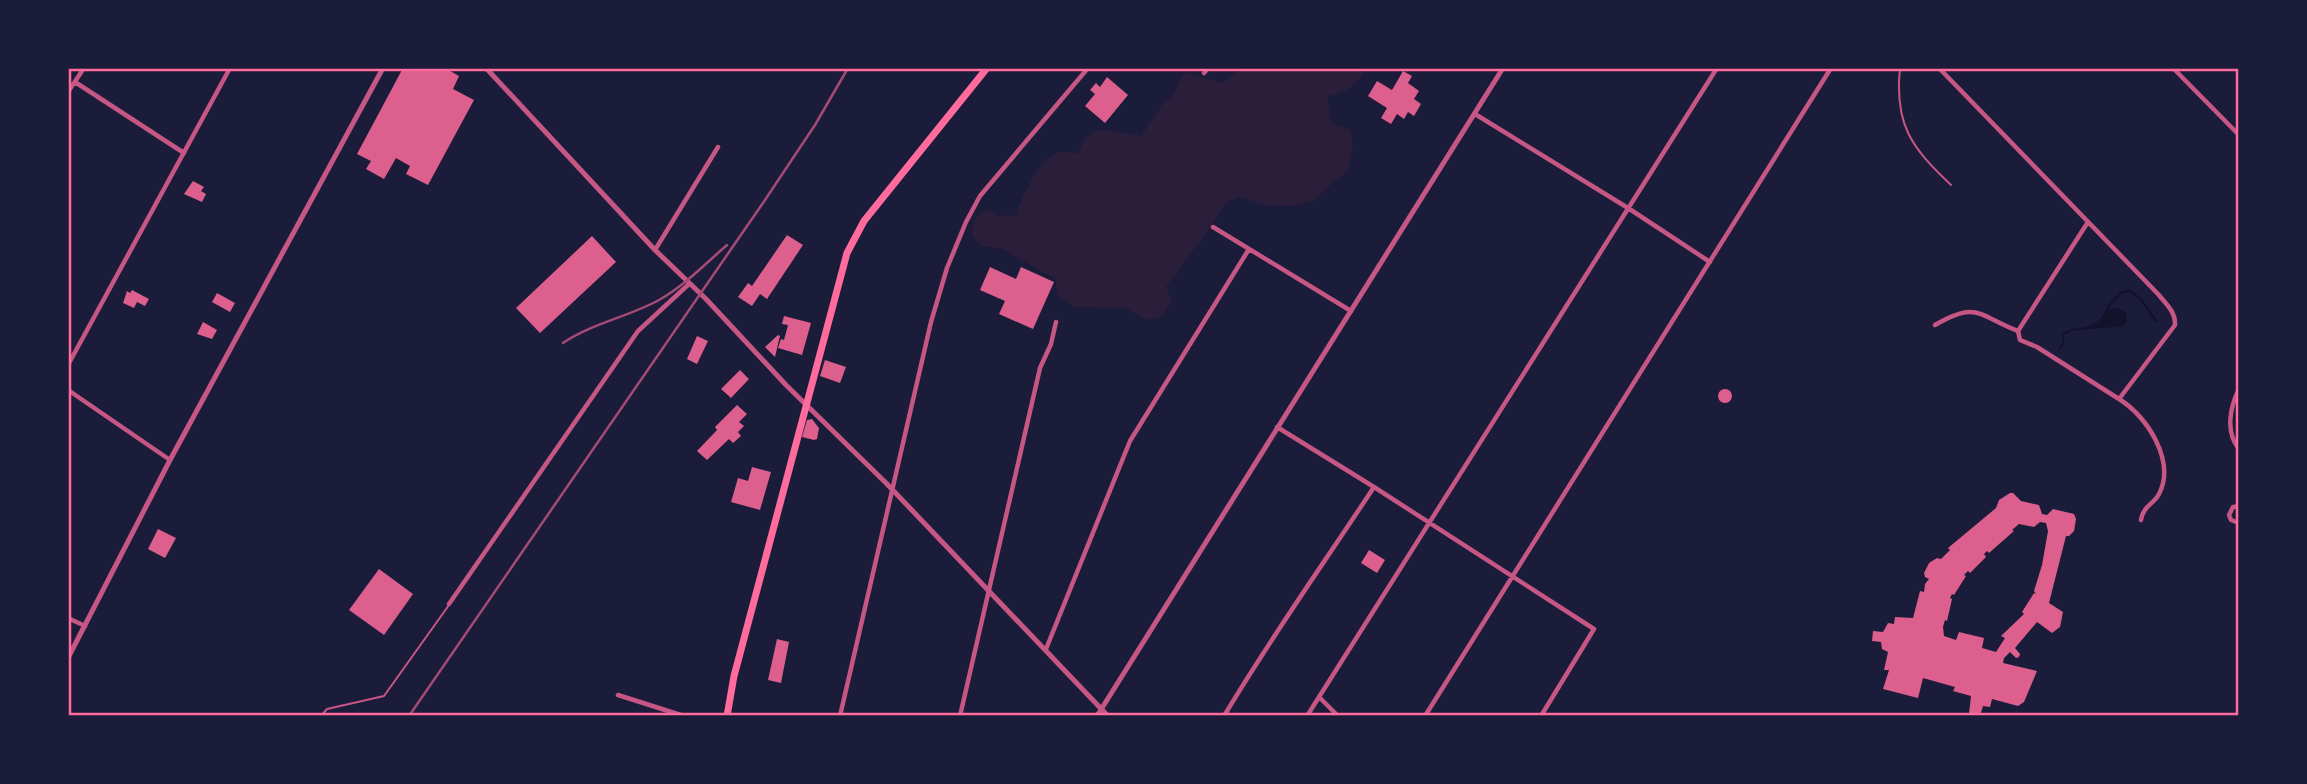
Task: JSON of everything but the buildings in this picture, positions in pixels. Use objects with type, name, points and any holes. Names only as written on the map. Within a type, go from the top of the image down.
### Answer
[{"type":"main road","points":[[727,716],[734,676],[847,253],[864,221],[987,68]]},
{"type":"street","points":[[68,92],[84,68]]},
{"type":"street","points":[[68,365],[230,68]]},
{"type":"street","points":[[68,658],[170,460],[383,68]]},
{"type":"street","points":[[486,68],[655,250],[891,488],[1108,716]]},
{"type":"street","points":[[840,716],[930,321],[947,268],[980,196],[1088,68]]},
{"type":"street","points":[[1204,73],[1208,68]]},
{"type":"street","points":[[1097,716],[1503,68]]},
{"type":"street","points":[[1307,716],[1717,68]]},
{"type":"street","points":[[1425,716],[1831,68]]},
{"type":"street","points":[[1940,68],[2158,294],[2174,314],[2175,326],[2119,399]]},
{"type":"street","points":[[2172,68],[2239,135]]},
{"type":"street","points":[[75,82],[184,153]]},
{"type":"street","points":[[1475,114],[1710,262]]},
{"type":"street","points":[[655,250],[718,148]]},
{"type":"street","points":[[2088,222],[2018,331],[2020,340],[2037,347],[2130,406],[2143,421],[2160,450],[2165,465],[2165,480],[2158,498],[2149,503],[2141,520]]},
{"type":"street","points":[[1213,228],[1350,312]]},
{"type":"street","points":[[1046,649],[1129,441],[1249,249]]},
{"type":"street","points":[[449,604],[638,331],[690,284]]},
{"type":"street","points":[[1935,325],[1957,312],[1972,311],[2018,331]]},
{"type":"street","points":[[960,716],[1040,368],[1051,344],[1056,322]]},
{"type":"street","points":[[2239,389],[2231,414],[2230,429],[2234,444],[2239,449]]},
{"type":"street","points":[[68,390],[170,460]]},
{"type":"street","points":[[1278,427],[1594,629],[1541,716]]},
{"type":"street","points":[[1224,716],[1265,646],[1283,624],[1374,487]]},
{"type":"street","points":[[2239,506],[2232,507],[2229,515],[2231,520],[2239,523]]},
{"type":"street","points":[[68,618],[85,626]]},
{"type":"street","points":[[618,695],[684,716]]},
{"type":"street","points":[[1319,697],[1338,716]]},
{"type":"lane","points":[[1900,68],[1899,88],[1903,120],[1914,147],[1951,185]]},
{"type":"lane","points":[[321,716],[327,709],[384,696],[449,604]]},
{"type":"shaded area","points":[[1240,68],[1367,68],[1351,87],[1327,96],[1331,123],[1351,130],[1353,149],[1347,171],[1312,201],[1293,206],[1266,205],[1238,197],[1225,204],[1166,287],[1172,302],[1161,317],[1148,320],[1125,308],[1075,307],[1058,295],[1055,279],[1003,249],[981,246],[972,235],[976,220],[988,210],[999,216],[1016,215],[1037,171],[1056,153],[1079,153],[1083,142],[1096,132],[1112,131],[1141,136],[1164,102],[1172,97],[1184,72],[1223,83]]},
{"type":"shaded area","points":[[2108,306],[2126,312],[2127,321],[2123,326],[2071,331],[2064,335],[2064,344],[2059,351],[2063,333],[2095,324]]},
{"type":"waterway","points":[[2108,306],[2122,292],[2131,291],[2156,321]]},
{"type":"railway","points":[[409,716],[765,200],[815,125],[848,68]]},
{"type":"railway","points":[[563,343],[586,330],[659,300],[686,281],[727,245]]}]
